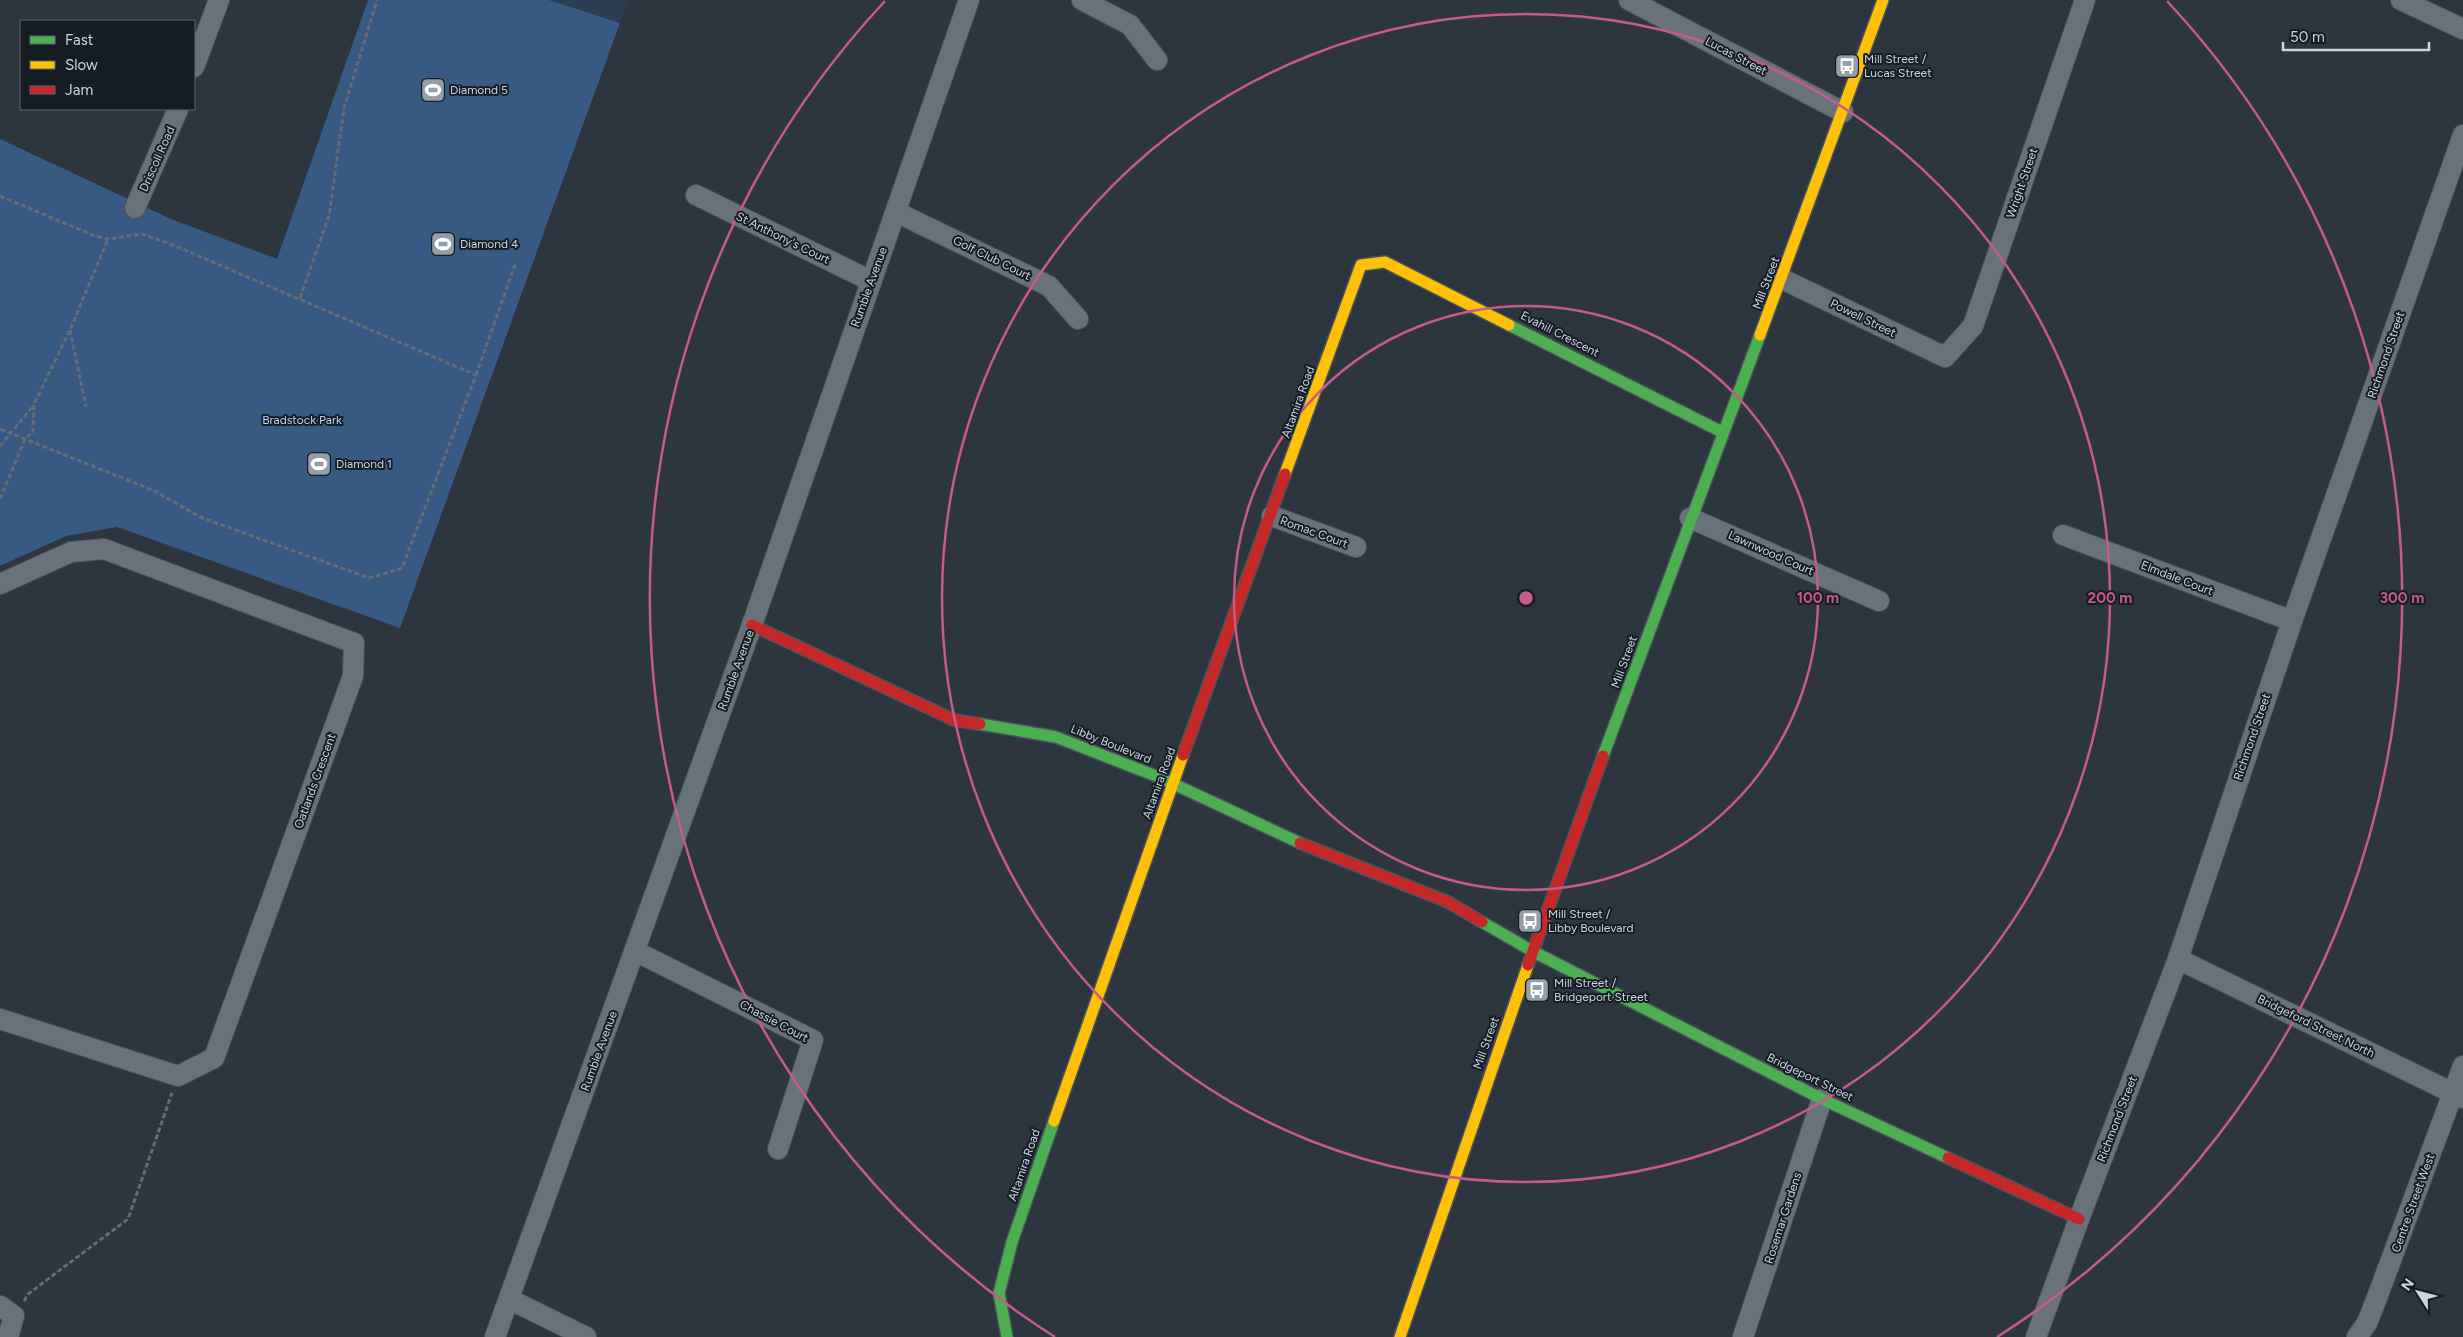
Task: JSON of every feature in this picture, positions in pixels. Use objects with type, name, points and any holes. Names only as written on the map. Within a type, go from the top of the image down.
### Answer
[{"type":"street","points":[[195,64],[219,0]]},
{"type":"street","name":"Rumble Avenue","points":[[495,1337],[752,625],[969,0]]},
{"type":"street","points":[[1082,0],[1130,25],[1157,60]]},
{"type":"street","name":"Lucas Street","points":[[1629,0],[1842,112]]},
{"type":"street","name":"Mill Street","points":[[1400,1337],[1450,1185],[1690,518],[1782,279],[1883,0]]},
{"type":"street","name":"Wright Street","points":[[1945,357],[1973,326],[2085,0]]},
{"type":"street","points":[[2401,0],[2463,29]]},
{"type":"street","name":"Driscoll Road","points":[[135,208],[178,110]]},
{"type":"street","name":"Richmond Street","points":[[2036,1337],[2079,1218],[2178,959],[2292,621],[2463,135]]},
{"type":"street","name":"St Anthony's Court","points":[[696,196],[871,281]]},
{"type":"street","name":"Golf Club Court","points":[[896,212],[1049,286],[1078,319]]},
{"type":"street","name":"Evahill Crescent","points":[[1384,262],[1722,432]]},
{"type":"street","name":"Altamira Road","points":[[1007,1337],[999,1293],[1012,1242],[1173,784],[1272,516],[1361,265],[1384,262]]},
{"type":"street","name":"Powell Street","points":[[1782,279],[1945,357]]},
{"type":"street","name":"Romac Court","points":[[1272,516],[1356,547]]},
{"type":"street","name":"Lawnwood Court","points":[[1690,518],[1879,601]]},
{"type":"street","name":"Elmdale Court","points":[[2063,535],[2292,621]]},
{"type":"street","name":"Oatlands Crescent","points":[[0,584],[71,552],[104,550],[354,643],[353,676],[214,1058],[178,1076]]},
{"type":"street","name":"Libby Boulevard","points":[[752,625],[954,720],[1056,737],[1173,784],[1306,846],[1448,902],[1534,952]]},
{"type":"street","name":"Chassie Court","points":[[635,951],[813,1040],[778,1149]]},
{"type":"street","name":"Bridgeport Street","points":[[1534,952],[1822,1100],[2079,1218]]},
{"type":"street","name":"Bridgeford Street North","points":[[2178,959],[2458,1095]]},
{"type":"street","points":[[0,1020],[178,1076]]},
{"type":"street","name":"Centre Street West","points":[[2357,1337],[2367,1323],[2458,1095],[2463,1066]]},
{"type":"street","name":"Rosemar Gardens","points":[[1743,1337],[1822,1100]]},
{"type":"street","points":[[509,1299],[586,1337]]},
{"type":"street","points":[[7,1311],[8,1337]]},
{"type":"path","points":[[300,298],[330,216],[344,108],[378,0]]},
{"type":"path","points":[[0,196],[95,236],[108,239],[142,234],[173,245],[476,375]]},
{"type":"path","points":[[0,446],[34,404],[70,330],[108,239]]},
{"type":"path","points":[[0,429],[155,491],[200,517],[369,578],[402,568],[476,375],[516,262]]},
{"type":"path","points":[[70,330],[86,407]]},
{"type":"path","points":[[0,499],[24,439],[33,432],[34,404]]},
{"type":"path","points":[[7,1311],[128,1219],[178,1076]]},
{"type":"shaded area","points":[[549,0],[629,0],[620,23]]},
{"type":"green space","name":"Bradstock Park","points":[[368,0],[549,0],[620,23],[400,628],[117,527],[66,536],[0,566],[0,139],[171,219],[277,259]]},
{"type":"traffic: fast","points":[[1509,325],[1722,432]]},
{"type":"traffic: fast","points":[[1603,756],[1760,335]]},
{"type":"traffic: fast","points":[[980,724],[1056,737],[1161,778],[1300,843]]},
{"type":"traffic: fast","points":[[1482,922],[1534,952],[1822,1099],[1948,1158]]},
{"type":"traffic: fast","points":[[1007,1337],[999,1293],[1012,1242],[1054,1121]]},
{"type":"traffic: slow","points":[[1760,335],[1883,0]]},
{"type":"traffic: slow","points":[[1285,474],[1361,265],[1385,262],[1509,325]]},
{"type":"traffic: slow","points":[[1054,1121],[1183,755]]},
{"type":"traffic: slow","points":[[1400,1337],[1528,965]]},
{"type":"traffic: jam","points":[[1183,755],[1285,474]]},
{"type":"traffic: jam","points":[[752,625],[954,720],[980,724]]},
{"type":"traffic: jam","points":[[1528,965],[1603,756]]},
{"type":"traffic: jam","points":[[1300,843],[1448,902],[1482,922]]},
{"type":"traffic: jam","points":[[1948,1158],[2079,1219]]},
{"type":"place","name":"Mill Street / Lucas Street","points":[[1847,66]]},
{"type":"place","name":"Diamond 5","points":[[433,90]]},
{"type":"place","name":"Diamond 4","points":[[443,244]]},
{"type":"place","name":"Diamond 1","points":[[319,464]]},
{"type":"place","name":"Mill Street / Libby Boulevard","points":[[1530,921]]},
{"type":"place","name":"Mill Street / Bridgeport Street","points":[[1537,990]]}]
